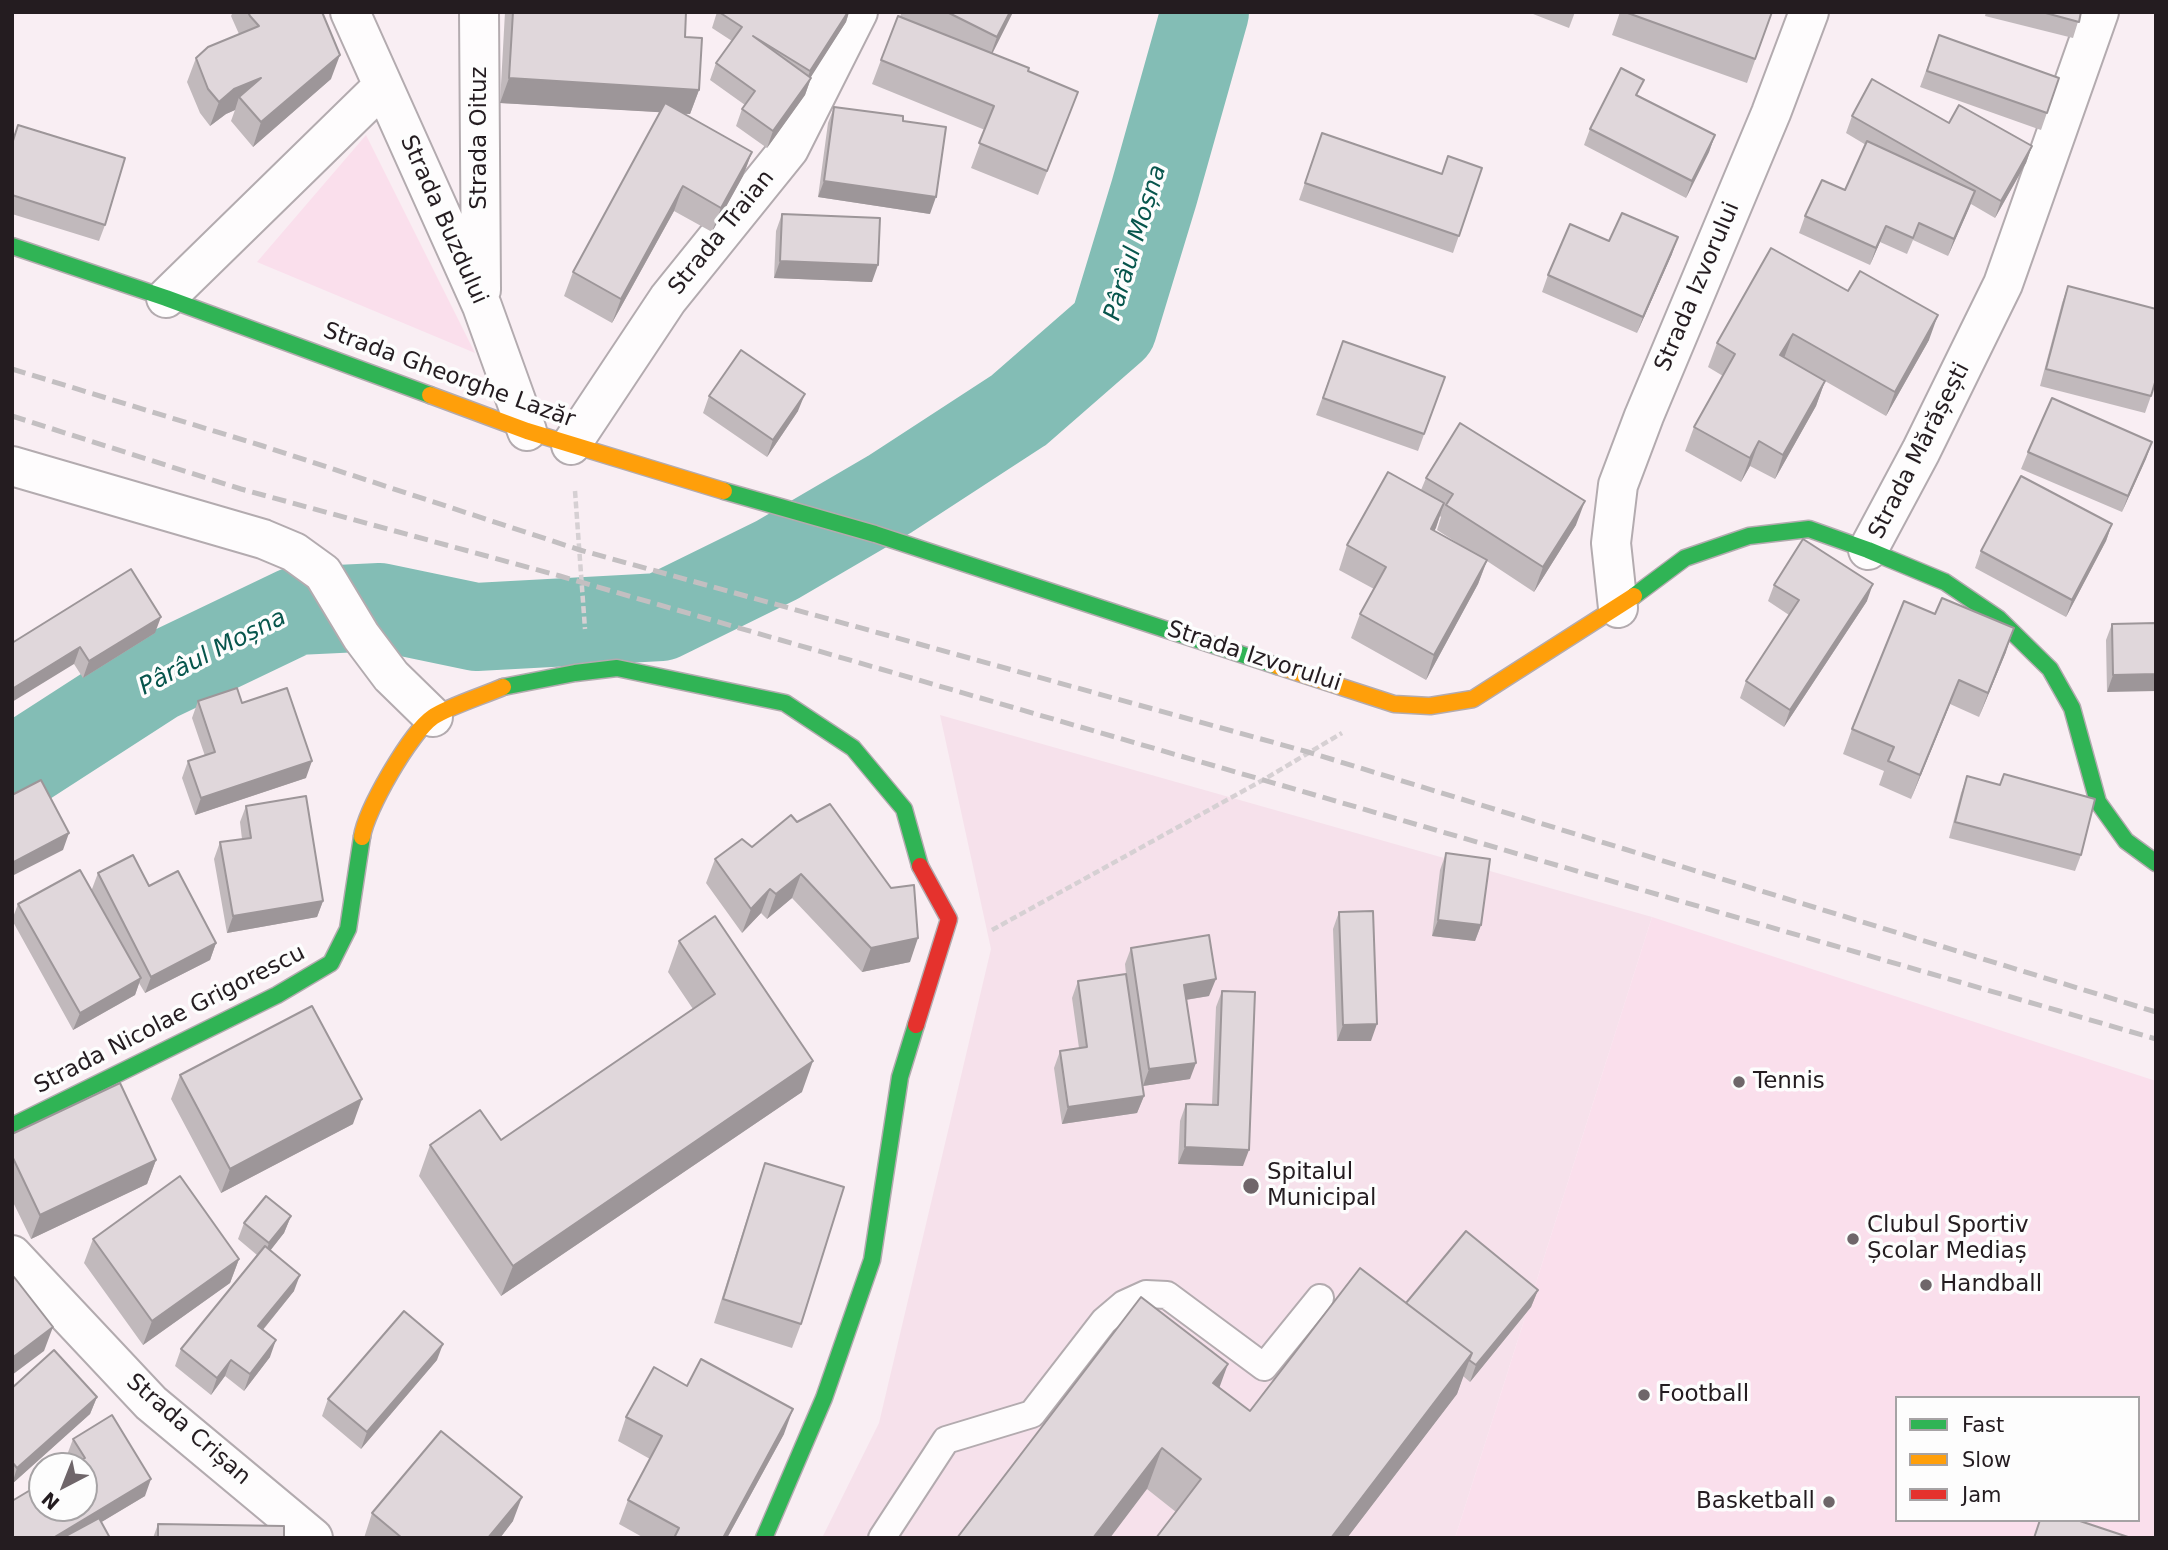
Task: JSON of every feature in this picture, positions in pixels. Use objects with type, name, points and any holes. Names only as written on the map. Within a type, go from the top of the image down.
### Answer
[{"type":"street","name":"Strada Buzdului","points":[[350,12],[482,306],[527,431]]},
{"type":"street","name":"Strada Oituz","points":[[479,12],[482,306]]},
{"type":"street","name":"Strada Traian","points":[[572,444],[668,299],[789,149],[858,12]]},
{"type":"street","name":"Strada Izvorului","points":[[1618,608],[1611,543],[1618,485],[1644,416],[1771,113],[1809,12]]},
{"type":"street","name":"Strada Mărășești","points":[[2099,12],[2003,284],[1921,452],[1868,550],[1945,582],[1998,618],[2050,668],[2072,708],[2098,802],[2126,841],[2156,863]]},
{"type":"street","points":[[166,298],[383,86]]},
{"type":"street","name":"Strada Gheorghe Lazăr","points":[[12,246],[166,298],[527,431],[772,506],[875,534]]},
{"type":"street","points":[[12,466],[263,539],[294,552],[323,573],[361,636],[391,676],[433,717],[506,686],[617,668],[785,703],[853,748],[904,808],[921,871],[948,919],[900,1077],[872,1260],[824,1398],[764,1538]]},
{"type":"street","name":"Strada Izvorului","points":[[875,534],[1394,704],[1430,706],[1474,699],[1618,608],[1685,558],[1749,536],[1809,529],[1868,550]]},
{"type":"street","name":"Strada Nicolae Grigorescu","points":[[12,1126],[277,995],[331,963],[348,929],[363,829],[378,795],[414,737],[433,717]]},
{"type":"street","name":"Strada Crișan","points":[[12,1255],[151,1403],[313,1538]]},
{"type":"lane","points":[[882,1538],[946,1440],[1032,1414],[1104,1321],[1124,1304],[1146,1294],[1167,1295],[1264,1367],[1320,1298]]},
{"type":"path","points":[[572,444],[585,632]]},
{"type":"path","points":[[935,961],[1251,787],[1394,704]]},
{"type":"shaded area","points":[[366,135],[475,353],[257,262]]},
{"type":"shaded area","name":"Spitalul Municipal","points":[[940,715],[1652,917],[1455,1538],[822,1538],[879,1423],[991,949]]},
{"type":"shaded area","name":"Clubul Sportiv Școlar Mediaș","points":[[1652,917],[2156,1081],[2156,1538],[1455,1538]]},
{"type":"building","points":[[248,12],[322,12],[340,55],[261,122],[239,97],[261,78],[234,89],[219,102],[208,89],[196,58],[208,47],[259,26]]},
{"type":"building","points":[[513,12],[686,12],[685,37],[702,38],[699,90],[509,78]]},
{"type":"building","points":[[719,12],[848,12],[810,71],[753,36],[811,78],[773,131],[742,109],[755,91],[716,63],[742,27]]},
{"type":"building","points":[[947,12],[1010,12],[997,37]]},
{"type":"building","points":[[1625,12],[1772,12],[1755,59]]},
{"type":"building","points":[[2042,12],[2081,12],[2079,22]]},
{"type":"building","points":[[898,16],[1029,68],[1028,71],[1078,92],[1047,171],[979,143],[994,106],[881,60]]},
{"type":"building","points":[[1939,35],[2059,78],[2047,113],[1927,71]]},
{"type":"building","points":[[1621,68],[1644,80],[1636,95],[1715,135],[1692,181],[1590,129]]},
{"type":"building","points":[[1872,79],[1949,123],[1959,105],[2032,146],[2001,201],[1852,116]]},
{"type":"building","points":[[665,103],[752,152],[721,208],[683,186],[621,299],[573,272]]},
{"type":"building","points":[[834,107],[903,116],[903,121],[946,127],[936,197],[824,181]]},
{"type":"building","points":[[18,125],[125,158],[105,225],[12,195],[12,144]]},
{"type":"building","points":[[1322,133],[1442,174],[1448,156],[1482,168],[1459,236],[1305,183]]},
{"type":"building","points":[[1867,141],[1975,191],[1954,239],[1919,223],[1913,238],[1886,226],[1876,248],[1805,216],[1822,180],[1845,190]]},
{"type":"building","points":[[1622,213],[1678,237],[1643,317],[1548,275],[1570,224],[1609,241]]},
{"type":"building","points":[[782,214],[880,218],[878,265],[780,261]]},
{"type":"building","points":[[1771,248],[1848,291],[1860,271],[1938,315],[1895,392],[1793,334],[1780,355],[1825,381],[1783,455],[1759,441],[1750,458],[1694,427],[1735,354],[1717,343]]},
{"type":"building","points":[[2068,286],[2156,309],[2156,379],[2151,396],[2046,369]]},
{"type":"building","points":[[1343,341],[1445,377],[1424,434],[1323,398]]},
{"type":"building","points":[[741,350],[805,394],[773,440],[709,396]]},
{"type":"building","points":[[2052,398],[2152,442],[2128,496],[2028,452]]},
{"type":"building","points":[[1460,423],[1585,501],[1543,567],[1446,505],[1453,494],[1426,478]]},
{"type":"building","points":[[1388,472],[1444,503],[1431,529],[1487,560],[1434,655],[1360,614],[1386,567],[1347,545]]},
{"type":"building","points":[[2021,476],[2112,524],[2072,600],[1981,551]]},
{"type":"building","points":[[1803,539],[1873,584],[1790,710],[1746,681],[1799,600],[1774,585]]},
{"type":"building","points":[[131,569],[161,617],[89,661],[80,647],[12,689],[12,643]]},
{"type":"building","points":[[1942,598],[2014,628],[1988,693],[1959,680],[1920,775],[1888,761],[1894,747],[1852,729],[1904,601],[1935,614]]},
{"type":"building","points":[[2156,623],[2156,674],[2113,675],[2112,624]]},
{"type":"building","points":[[237,688],[242,703],[287,688],[312,761],[201,798],[188,761],[215,752],[198,701]]},
{"type":"building","points":[[2004,774],[2095,799],[2081,855],[1955,822],[1967,776],[2000,785]]},
{"type":"building","points":[[41,780],[69,833],[12,863],[12,795]]},
{"type":"building","points":[[306,796],[323,901],[233,916],[220,842],[251,838],[246,806]]},
{"type":"building","points":[[830,804],[891,888],[914,885],[918,938],[871,948],[801,874],[776,894],[770,889],[751,909],[715,859],[742,839],[752,847],[791,815],[797,822]]},
{"type":"building","points":[[1446,853],[1490,859],[1481,925],[1438,920]]},
{"type":"building","points":[[133,855],[149,886],[178,871],[216,943],[151,977],[98,873]]},
{"type":"building","points":[[80,870],[141,978],[80,1013],[18,904]]},
{"type":"building","points":[[1373,911],[1377,1024],[1343,1025],[1339,912]]},
{"type":"building","points":[[715,916],[813,1061],[513,1266],[430,1145],[480,1110],[501,1140],[715,994],[679,941]]},
{"type":"building","points":[[1209,935],[1216,979],[1184,985],[1196,1063],[1149,1069],[1131,948]]},
{"type":"building","points":[[1126,974],[1144,1096],[1068,1107],[1060,1051],[1087,1047],[1078,981]]},
{"type":"building","points":[[1222,991],[1255,992],[1249,1150],[1185,1147],[1186,1104],[1218,1105]]},
{"type":"building","points":[[312,1006],[362,1099],[230,1169],[180,1075]]},
{"type":"building","points":[[120,1083],[156,1160],[40,1215],[12,1156],[12,1134]]},
{"type":"building","points":[[765,1163],[844,1187],[801,1324],[723,1299]]},
{"type":"building","points":[[180,1176],[239,1259],[152,1321],[93,1239]]},
{"type":"building","points":[[266,1196],[291,1216],[269,1243],[244,1223]]},
{"type":"building","points":[[1466,1231],[1538,1290],[1476,1365],[1469,1360],[1472,1353],[1406,1303]]},
{"type":"building","points":[[265,1246],[300,1275],[258,1326],[276,1340],[250,1374],[231,1360],[217,1378],[181,1349]]},
{"type":"building","points":[[1360,1268],[1472,1353],[1331,1538],[1156,1538],[1201,1479],[1162,1448],[1093,1538],[957,1538],[1141,1297],[1228,1364],[1213,1383],[1250,1411]]},
{"type":"building","points":[[14,1277],[53,1327],[12,1358],[12,1278]]},
{"type":"building","points":[[404,1311],[443,1344],[367,1432],[328,1399]]},
{"type":"building","points":[[54,1350],[97,1397],[35,1452],[28,1452],[28,1458],[17,1468],[12,1462],[12,1388]]},
{"type":"building","points":[[701,1359],[793,1409],[723,1538],[674,1538],[679,1528],[628,1500],[662,1436],[626,1417],[654,1367],[687,1386]]},
{"type":"building","points":[[112,1415],[151,1479],[98,1511],[98,1452],[81,1452],[73,1439]]},
{"type":"building","points":[[441,1431],[522,1497],[488,1538],[402,1538],[372,1513]]},
{"type":"building","points":[[28,1491],[28,1522],[80,1522],[53,1538],[12,1538],[12,1501]]},
{"type":"building","points":[[98,1519],[110,1538],[62,1538],[92,1522],[98,1522]]},
{"type":"building","points":[[2039,1522],[2083,1522],[2131,1538],[2034,1538]]},
{"type":"building","points":[[158,1524],[284,1526],[284,1538],[158,1538]]},
{"type":"waterway","name":"Pârâul Moșna","points":[[12,771],[156,678],[296,611],[380,607],[476,627],[661,617],[777,560],[890,494],[1019,410],[1113,328],[1205,12]]},
{"type":"railway","points":[[12,369],[263,446],[580,550],[1308,752],[2156,1012]]},
{"type":"railway","points":[[12,416],[241,489],[560,576],[2156,1039]]},
{"type":"traffic: fast","points":[[12,246],[166,298],[430,395]]},
{"type":"traffic: fast","points":[[724,491],[875,534],[1277,666]]},
{"type":"traffic: fast","points":[[1634,596],[1685,558],[1749,536],[1809,529],[1945,582],[1998,618],[2050,669],[2072,708],[2098,802],[2126,841],[2156,863]]},
{"type":"traffic: fast","points":[[503,687],[617,668],[785,703],[853,748],[904,809],[920,866]]},
{"type":"traffic: fast","points":[[12,1126],[277,995],[331,963],[348,929],[362,837]]},
{"type":"traffic: fast","points":[[764,1538],[824,1398],[872,1260],[900,1077],[916,1025]]},
{"type":"traffic: slow","points":[[430,395],[527,431],[724,491]]},
{"type":"traffic: slow","points":[[1277,666],[1394,704],[1430,706],[1473,699],[1634,596]]},
{"type":"traffic: slow","points":[[362,837],[390,773],[424,726],[447,709],[503,687]]},
{"type":"traffic: jam","points":[[916,1025],[949,919],[920,866]]},
{"type":"place","name":"Tennis","points":[[1739,1082]]},
{"type":"place","name":"Spitalul Municipal","points":[[1251,1186]]},
{"type":"place","name":"Clubul Sportiv Școlar Mediaș","points":[[1853,1239]]},
{"type":"place","name":"Handball","points":[[1926,1285]]},
{"type":"place","name":"Football","points":[[1644,1395]]},
{"type":"place","name":"Basketball","points":[[1829,1502]]}]
